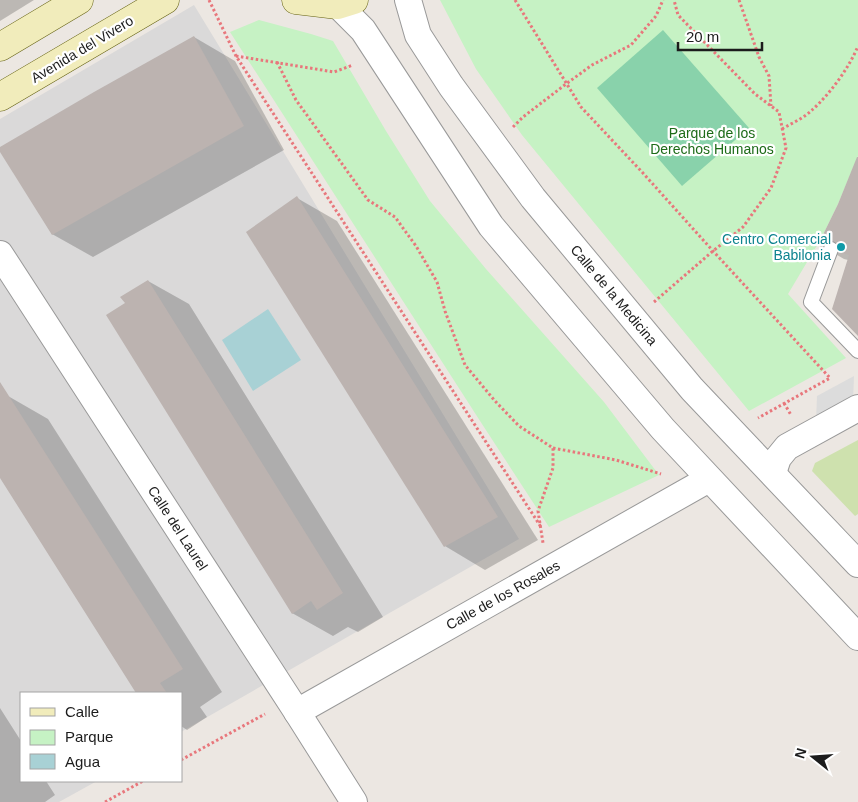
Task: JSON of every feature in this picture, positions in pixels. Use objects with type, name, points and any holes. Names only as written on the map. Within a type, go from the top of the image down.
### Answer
[{"type":"main road","points":[[0,47],[79,0]]},
{"type":"main road","name":"Avenida del Vivero","points":[[0,97],[165,0]]},
{"type":"main road","points":[[296,0],[346,2]]},
{"type":"street","name":"Calle de la Medicina","points":[[408,0],[418,35],[451,86],[533,198],[692,389],[858,564]]},
{"type":"street","points":[[346,2],[491,226],[662,429],[703,482],[858,637]]},
{"type":"street","name":"Calle del Laurel","points":[[0,254],[294,706],[354,802]]},
{"type":"street","points":[[772,474],[778,458],[787,447],[858,408]]},
{"type":"street","name":"Calle de los Rosales","points":[[294,706],[546,571],[703,482]]},
{"type":"lane","points":[[831,249],[811,302],[858,350]]},
{"type":"path","points":[[208,0],[236,56],[540,527]]},
{"type":"path","points":[[515,0],[581,107],[830,378],[754,420]]},
{"type":"path","points":[[494,144],[524,117],[592,65],[631,44],[656,16],[663,0]]},
{"type":"path","points":[[634,319],[712,251],[743,227],[771,188],[786,148],[779,112],[755,94],[678,15],[674,0]]},
{"type":"path","points":[[739,0],[759,57],[769,76],[771,106]]},
{"type":"path","points":[[782,129],[812,111],[835,85],[858,46]]},
{"type":"path","points":[[236,56],[334,72],[380,56]]},
{"type":"path","points":[[277,62],[296,100],[368,200],[395,217],[416,246],[437,282],[445,311],[465,364],[495,401],[519,426],[553,448],[616,460],[703,482]]},
{"type":"path","points":[[784,403],[803,438]]},
{"type":"path","points":[[546,571],[538,511],[553,468],[553,448]]},
{"type":"path","points":[[182,760],[294,706]]},
{"type":"path","points":[[105,802],[141,782]]},
{"type":"shaded area","points":[[194,5],[519,539],[182,731],[182,692],[20,692],[20,782],[95,782],[59,802],[0,802],[0,119]]},
{"type":"shaded area","points":[[854,376],[853,401],[816,422],[817,396]]},
{"type":"green space","name":"Parque de los Derechos Humanos","points":[[440,0],[858,0],[858,156],[822,237],[788,294],[846,358],[749,411],[522,135],[476,69]]},
{"type":"green space","points":[[259,20],[333,41],[430,201],[486,269],[604,402],[659,475],[549,527],[230,32]]},
{"type":"green space","points":[[663,30],[749,128],[682,186],[597,88]]},
{"type":"green space","points":[[858,440],[858,514],[855,516],[812,471],[815,463]]},
{"type":"water","points":[[268,309],[301,360],[253,391],[222,340]]},
{"type":"building","points":[[194,36],[244,126],[52,235],[0,152],[0,147]]},
{"type":"building","name":"Centro Comercial Babilonia","points":[[857,157],[858,336],[832,309],[849,255],[839,252],[840,248],[834,241],[826,242],[822,247],[818,245],[838,204]]},
{"type":"building","points":[[297,196],[498,517],[444,547],[246,232]]},
{"type":"building","points":[[148,280],[343,593],[317,610],[311,601],[292,614],[106,315],[125,303],[120,297]]},
{"type":"building","points":[[0,382],[183,669],[160,683],[166,692],[135,692],[0,478]]},
{"type":"place","name":"Centro Comercial Babilonia","points":[[841,247]]}]
